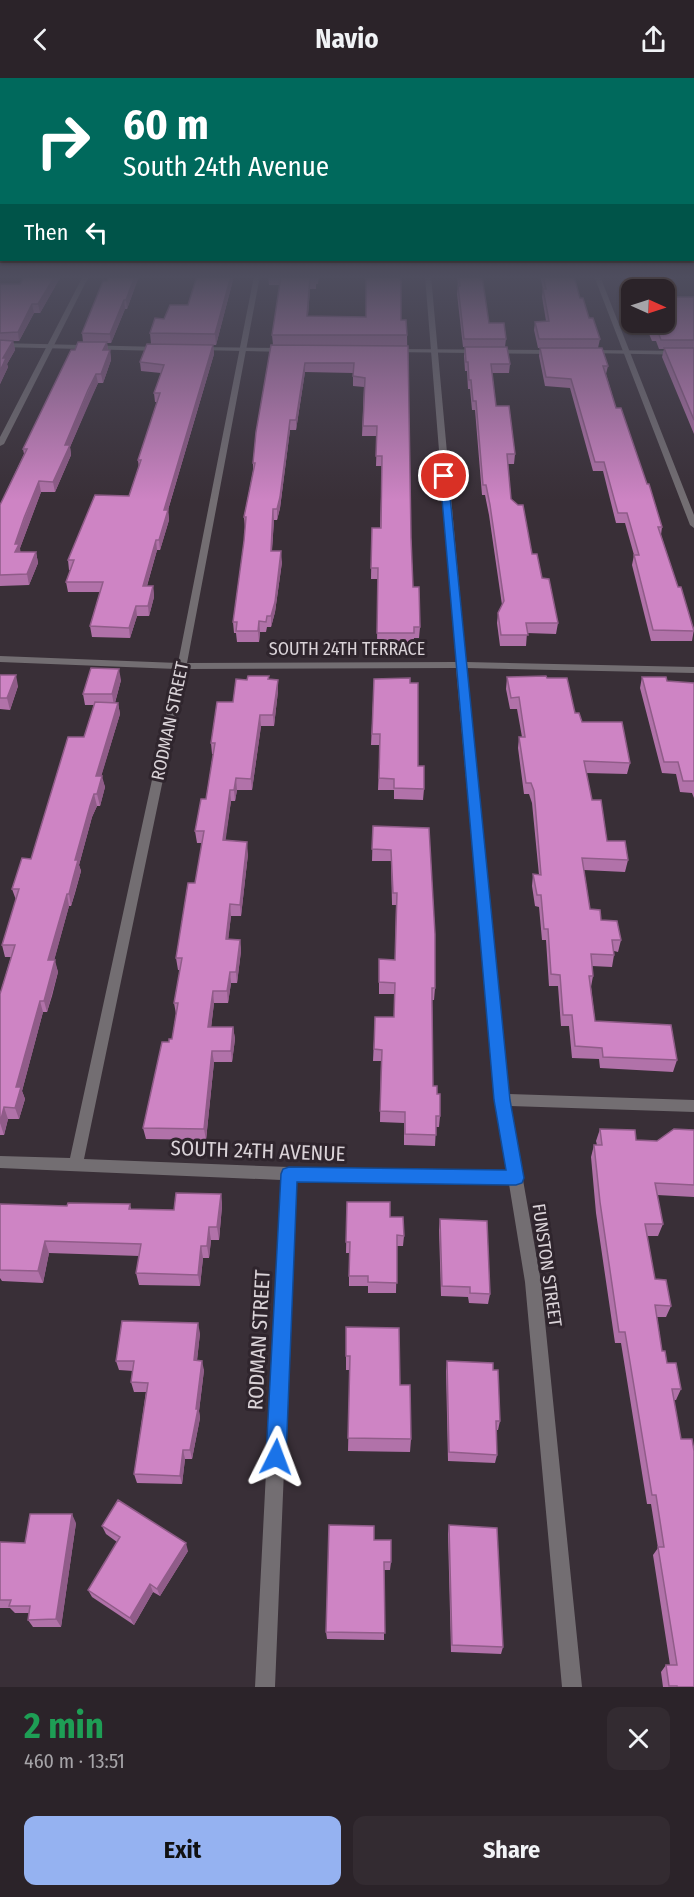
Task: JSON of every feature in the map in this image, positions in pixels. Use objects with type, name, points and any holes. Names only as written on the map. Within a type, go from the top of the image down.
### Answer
[{"type":"street","points":[[0,444],[49,351]]},
{"type":"street","name":"RODMAN STREET","points":[[76,1164],[182,666],[242,351]]},
{"type":"street","name":"FUNSTON STREET","points":[[433,351],[502,1100],[534,1282],[572,1687]]},
{"type":"street","points":[[444,351],[565,352]]},
{"type":"street","points":[[577,352],[694,353]]},
{"type":"street","points":[[625,352],[694,525]]},
{"type":"street","name":"SOUTH 24TH TERRACE","points":[[0,659],[182,666],[461,665],[694,670]]},
{"type":"street","points":[[502,1100],[694,1106]]},
{"type":"street","name":"SOUTH 24TH AVENUE","points":[[0,1162],[289,1174],[516,1178]]},
{"type":"street","name":"RODMAN STREET","points":[[265,1687],[289,1174]]},
{"type":"building","points":[[0,351],[7,351],[3,358],[6,358],[0,371]]},
{"type":"building","points":[[70,351],[110,351],[101,374],[96,374],[88,390],[65,445],[70,445],[53,482],[39,481],[24,518],[15,544],[19,544],[15,552],[36,552],[27,574],[0,575],[0,505],[27,449],[23,449]]},
{"type":"building","points":[[144,351],[211,351],[164,510],[168,510],[159,540],[156,540],[143,586],[153,586],[148,606],[136,606],[129,628],[90,626],[103,582],[66,582],[74,560],[68,560],[95,495],[129,496],[160,393],[154,393],[164,365],[140,362]]},
{"type":"building","points":[[270,351],[408,351],[413,587],[419,587],[420,627],[414,627],[414,633],[377,633],[378,568],[371,568],[372,528],[381,528],[382,456],[376,456],[377,426],[363,426],[365,378],[353,376],[354,363],[305,363],[296,420],[290,420],[280,497],[277,509],[273,509],[271,551],[281,551],[275,602],[271,616],[267,616],[266,622],[259,621],[258,631],[236,631],[237,622],[233,622],[244,541],[246,517],[244,517],[255,463],[253,463]]},
{"type":"building","points":[[465,351],[508,351],[510,364],[491,364],[496,406],[509,406],[515,454],[507,454],[511,499],[518,505],[523,505],[532,554],[537,554],[542,578],[549,579],[558,623],[526,623],[528,635],[501,635],[498,613],[504,601],[490,505],[486,485],[483,485],[476,401],[473,401],[468,362],[466,362]]},
{"type":"building","points":[[541,351],[603,351],[608,366],[603,366],[616,408],[621,408],[647,484],[649,484],[662,527],[658,527],[678,587],[681,587],[694,631],[653,630],[634,555],[639,555],[627,513],[618,513],[604,462],[595,462],[571,379],[546,377]]},
{"type":"building","points":[[665,351],[694,351],[694,420]]},
{"type":"building","points":[[91,668],[119,669],[112,694],[83,694]]},
{"type":"building","points":[[0,675],[16,675],[7,698],[0,698]]},
{"type":"building","points":[[248,676],[269,676],[268,679],[278,680],[273,715],[260,715],[251,779],[236,778],[234,790],[230,790],[223,840],[247,842],[240,905],[230,904],[226,939],[240,940],[236,972],[230,972],[227,991],[213,991],[208,1027],[233,1027],[231,1051],[212,1051],[204,1129],[143,1128],[162,1042],[169,1042],[169,1039],[172,1039],[178,1003],[174,1003],[182,958],[176,958],[188,883],[195,883],[204,831],[195,831],[201,799],[206,799],[215,743],[211,743],[217,702],[233,702],[236,679],[247,680]]},
{"type":"building","points":[[546,676],[547,678],[567,678],[575,713],[579,713],[582,722],[622,722],[630,763],[584,761],[592,800],[601,800],[607,841],[625,841],[628,860],[582,858],[590,909],[600,910],[601,920],[617,921],[621,940],[612,940],[614,955],[591,954],[593,976],[589,976],[595,1021],[671,1025],[677,1060],[603,1057],[602,1048],[575,1046],[572,1015],[563,1015],[560,975],[551,974],[548,929],[544,929],[541,895],[537,895],[533,874],[541,875],[534,791],[531,783],[526,783],[519,737],[525,737],[519,697],[511,698],[507,677]]},
{"type":"building","points":[[642,677],[666,677],[667,681],[694,683],[694,781],[683,781],[678,762],[664,762]]},
{"type":"building","points":[[410,678],[410,683],[418,683],[418,766],[424,766],[424,789],[394,788],[394,779],[379,778],[380,734],[372,734],[374,679]]},
{"type":"building","points":[[95,702],[118,703],[96,776],[102,776],[97,794],[94,794],[90,806],[75,860],[78,860],[69,894],[67,894],[48,960],[55,960],[44,1001],[40,1001],[16,1087],[21,1087],[15,1108],[4,1107],[0,1123],[0,994],[15,945],[2,945],[19,889],[12,889],[22,858],[31,859],[68,737],[84,737]]},
{"type":"building","points":[[373,826],[429,828],[435,934],[435,988],[432,988],[433,1086],[437,1086],[437,1094],[440,1094],[440,1116],[436,1116],[436,1135],[405,1134],[405,1112],[380,1111],[382,1050],[374,1049],[375,1017],[394,1017],[395,983],[379,982],[379,959],[395,960],[397,893],[393,893],[391,850],[372,849]]},
{"type":"building","points":[[600,1129],[635,1130],[636,1140],[657,1141],[674,1129],[694,1130],[694,1185],[655,1183],[663,1224],[645,1224],[655,1279],[666,1280],[671,1306],[655,1305],[662,1351],[665,1351],[667,1363],[676,1363],[681,1389],[672,1389],[681,1439],[692,1439],[694,1451],[694,1687],[669,1686],[666,1665],[677,1665],[658,1547],[664,1547],[656,1495],[652,1495],[625,1332],[619,1332],[594,1145],[602,1145]]},
{"type":"building","points":[[176,1193],[221,1194],[217,1227],[209,1227],[207,1246],[201,1246],[198,1275],[136,1273],[141,1244],[45,1241],[38,1271],[0,1270],[0,1204],[67,1206],[68,1203],[130,1204],[129,1209],[174,1210]]},
{"type":"building","points":[[347,1202],[390,1202],[390,1217],[403,1217],[404,1236],[397,1235],[397,1283],[368,1282],[368,1276],[349,1276],[350,1242],[346,1242]]},
{"type":"building","points":[[440,1219],[487,1221],[490,1294],[470,1293],[470,1287],[442,1286]]},
{"type":"building","points":[[122,1321],[198,1323],[194,1360],[202,1361],[196,1409],[198,1409],[190,1450],[183,1450],[180,1476],[134,1474],[148,1383],[131,1382],[134,1361],[116,1361]]},
{"type":"building","points":[[346,1327],[399,1328],[400,1385],[410,1385],[411,1439],[348,1438],[350,1356],[346,1356]]},
{"type":"building","points":[[447,1361],[493,1363],[493,1370],[498,1370],[500,1421],[496,1421],[497,1455],[449,1452]]},
{"type":"building","points":[[118,1500],[186,1543],[157,1589],[150,1584],[130,1618],[88,1590],[120,1537],[102,1526]]},
{"type":"building","points":[[30,1514],[72,1514],[56,1619],[28,1620],[30,1606],[9,1606],[11,1600],[0,1600],[0,1542],[25,1543]]},
{"type":"building","points":[[329,1525],[374,1526],[374,1540],[391,1540],[391,1562],[384,1562],[385,1633],[326,1632]]},
{"type":"building","points":[[449,1525],[497,1528],[503,1647],[452,1645]]},
{"type":"route","points":[[276,1457],[289,1174],[516,1178],[502,1100],[444,476]]}]
